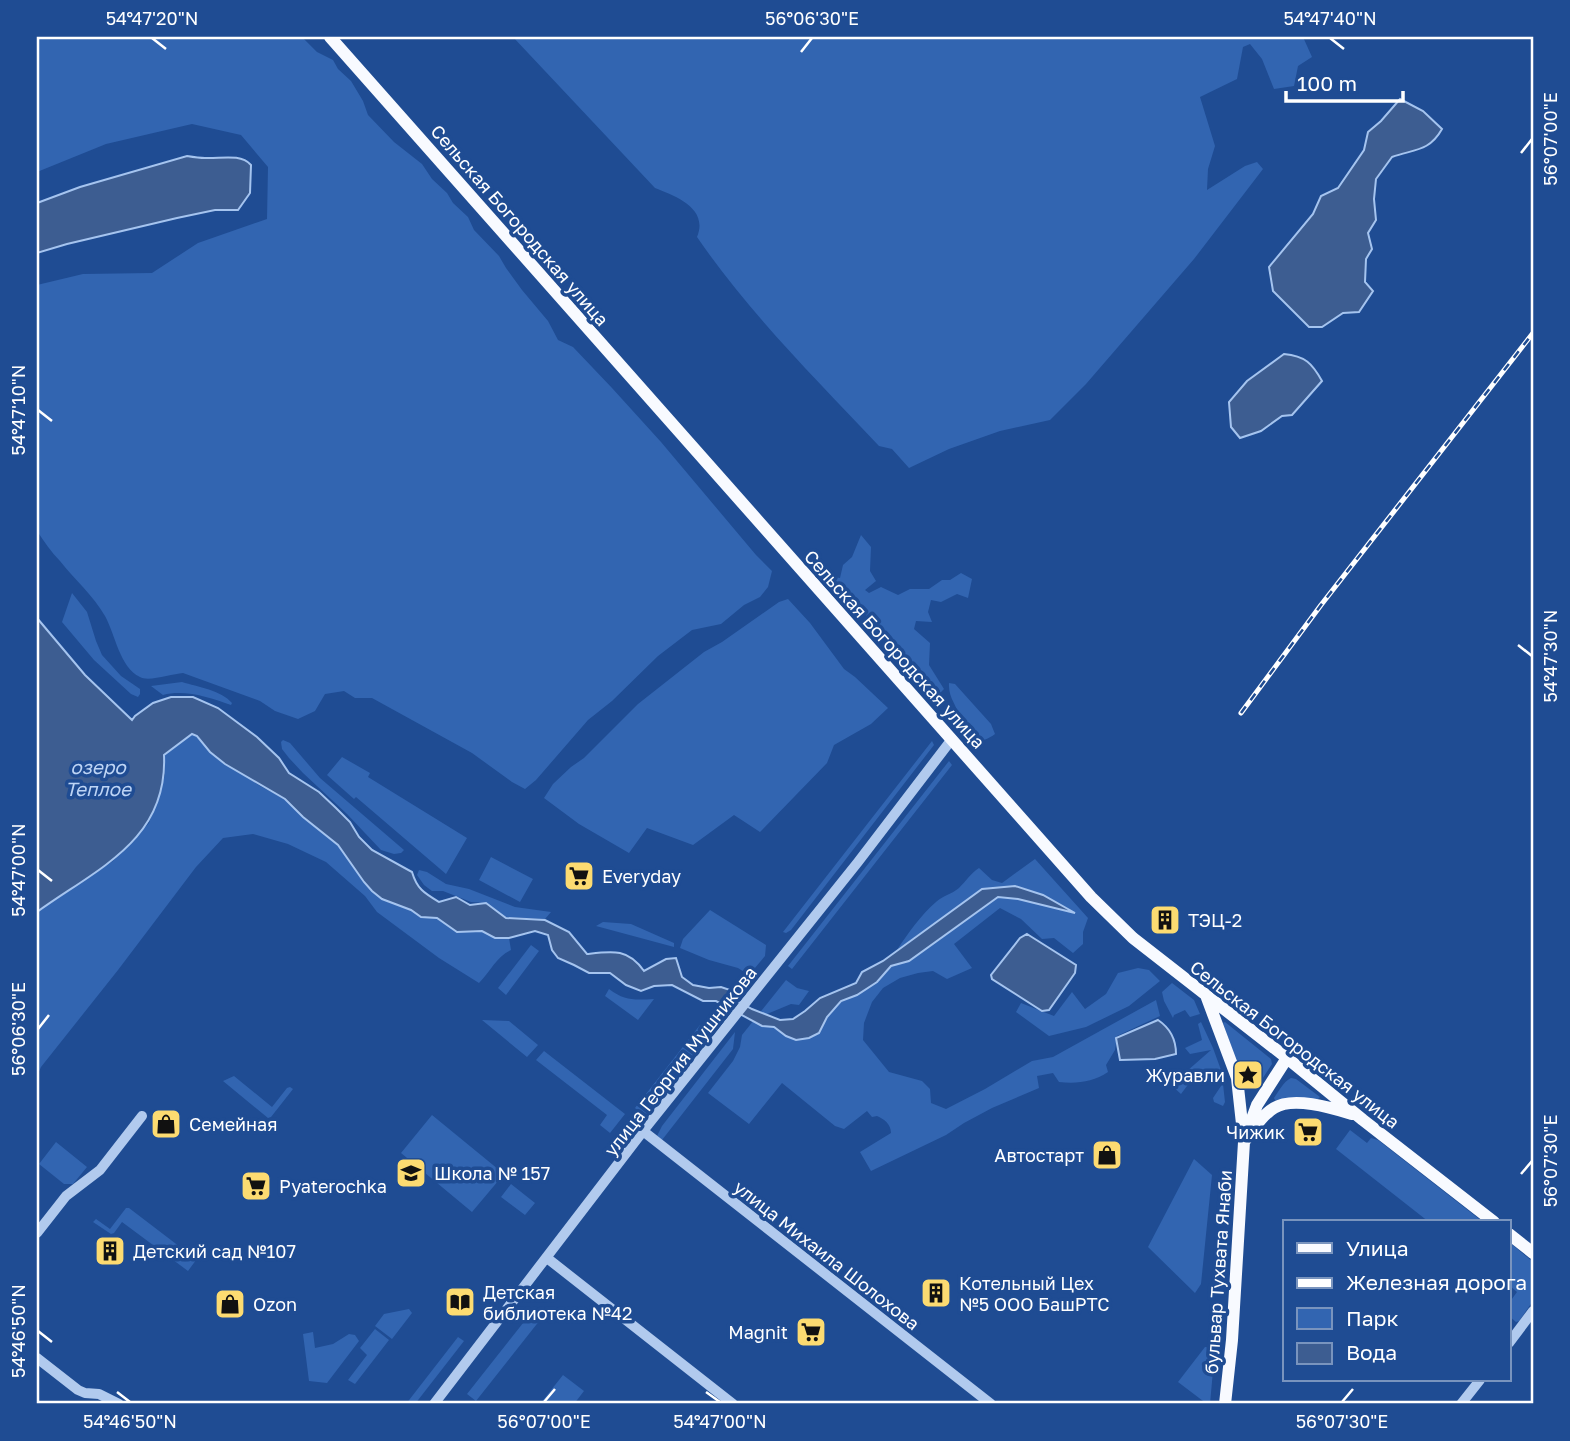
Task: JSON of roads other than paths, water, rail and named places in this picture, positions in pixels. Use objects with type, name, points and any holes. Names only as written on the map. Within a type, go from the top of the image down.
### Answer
[{"type":"main road","name":"Сельская Богородская улица","points":[[330,37],[1121,928],[1491,1220]]},
{"type":"main road","name":"бульвар Тухвата Янаби","points":[[1207,997],[1237,1078],[1244,1142],[1232,1340],[1225,1404]]},
{"type":"main road","name":"бульвар Тухвата Янаби","points":[[1244,1142],[1257,1105],[1287,1058]]},
{"type":"main road","points":[[1244,1142],[1263,1116],[1276,1106],[1314,1103],[1358,1116],[1363,1120]]},
{"type":"main road","points":[[1510,1235],[1533,1253]]},
{"type":"street","name":"улица Георгия Мушникова","points":[[434,1404],[643,1131],[858,862],[952,739]]},
{"type":"street","points":[[37,1233],[66,1196],[100,1170],[142,1116]]},
{"type":"street","name":"улица Михаила Шолохова","points":[[643,1131],[991,1404]]},
{"type":"street","points":[[547,1258],[733,1404]]},
{"type":"street","points":[[1510,1342],[1533,1311]]},
{"type":"street","points":[[37,1358],[85,1394],[99,1394],[119,1404]]},
{"type":"street","points":[[1461,1404],[1478,1382]]},
{"type":"water","points":[[1400,99],[1423,111],[1442,129],[1426,146],[1392,157],[1376,179],[1376,220],[1368,233],[1372,249],[1366,259],[1365,282],[1373,291],[1359,312],[1343,313],[1322,327],[1309,327],[1273,291],[1269,267],[1313,214],[1321,196],[1338,188],[1364,150],[1368,132]]},
{"type":"water","points":[[187,156],[236,158],[251,165],[250,193],[238,210],[215,210],[177,218],[37,253],[37,203],[80,187]]},
{"type":"water","points":[[1284,354],[1307,362],[1322,381],[1292,415],[1282,416],[1261,431],[1240,438],[1231,427],[1229,402],[1247,381]]},
{"type":"water","name":"озеро Теплое","points":[[37,618],[85,675],[132,720],[153,703],[171,697],[193,697],[218,708],[257,737],[279,758],[289,773],[319,792],[350,822],[359,837],[372,850],[412,872],[422,890],[439,902],[456,897],[470,905],[486,903],[506,918],[545,920],[569,932],[587,954],[612,952],[626,955],[644,971],[666,959],[676,958],[682,977],[693,985],[721,987],[733,991],[736,1000],[780,1020],[793,1019],[820,998],[856,983],[862,972],[883,961],[982,889],[1015,886],[1043,895],[1075,913],[1018,899],[998,897],[909,961],[891,966],[877,982],[857,995],[841,1001],[827,1017],[819,1033],[796,1040],[774,1027],[762,1026],[716,1001],[703,1001],[672,985],[654,986],[641,991],[626,985],[610,973],[589,973],[558,958],[552,950],[548,935],[535,931],[509,938],[495,938],[482,931],[457,932],[437,918],[421,917],[411,910],[382,899],[364,882],[338,845],[285,799],[225,764],[192,734],[164,755],[162,785],[154,810],[141,831],[124,850],[104,866],[37,912]]},
{"type":"water","points":[[1027,934],[1076,965],[1075,973],[1049,1010],[1042,1011],[992,979],[991,975],[1020,938]]},
{"type":"water","points":[[1158,1020],[1172,1035],[1176,1054],[1155,1059],[1120,1060],[1116,1038]]},
{"type":"railway","points":[[1241,713],[1321,605],[1533,333]]},
{"type":"place","name":"Everyday","points":[[579,876]]},
{"type":"place","name":"ТЭЦ-2","points":[[1165,920]]},
{"type":"place","name":"Журавли","points":[[1248,1075]]},
{"type":"place","name":"Семейная","points":[[166,1124]]},
{"type":"place","name":"Чижик","points":[[1308,1132]]},
{"type":"place","name":"Автостарт","points":[[1107,1155]]},
{"type":"place","name":"Школа № 157","points":[[411,1173]]},
{"type":"place","name":"Pyaterochka","points":[[256,1186]]},
{"type":"place","name":"Детский сад №107","points":[[110,1251]]},
{"type":"place","name":"Котельный Цех №5 ООО БашРТС","points":[[936,1293]]},
{"type":"place","name":"Детская библиотека №42","points":[[460,1302]]},
{"type":"place","name":"Ozon","points":[[230,1304]]},
{"type":"place","name":"Magnit","points":[[811,1332]]}]
